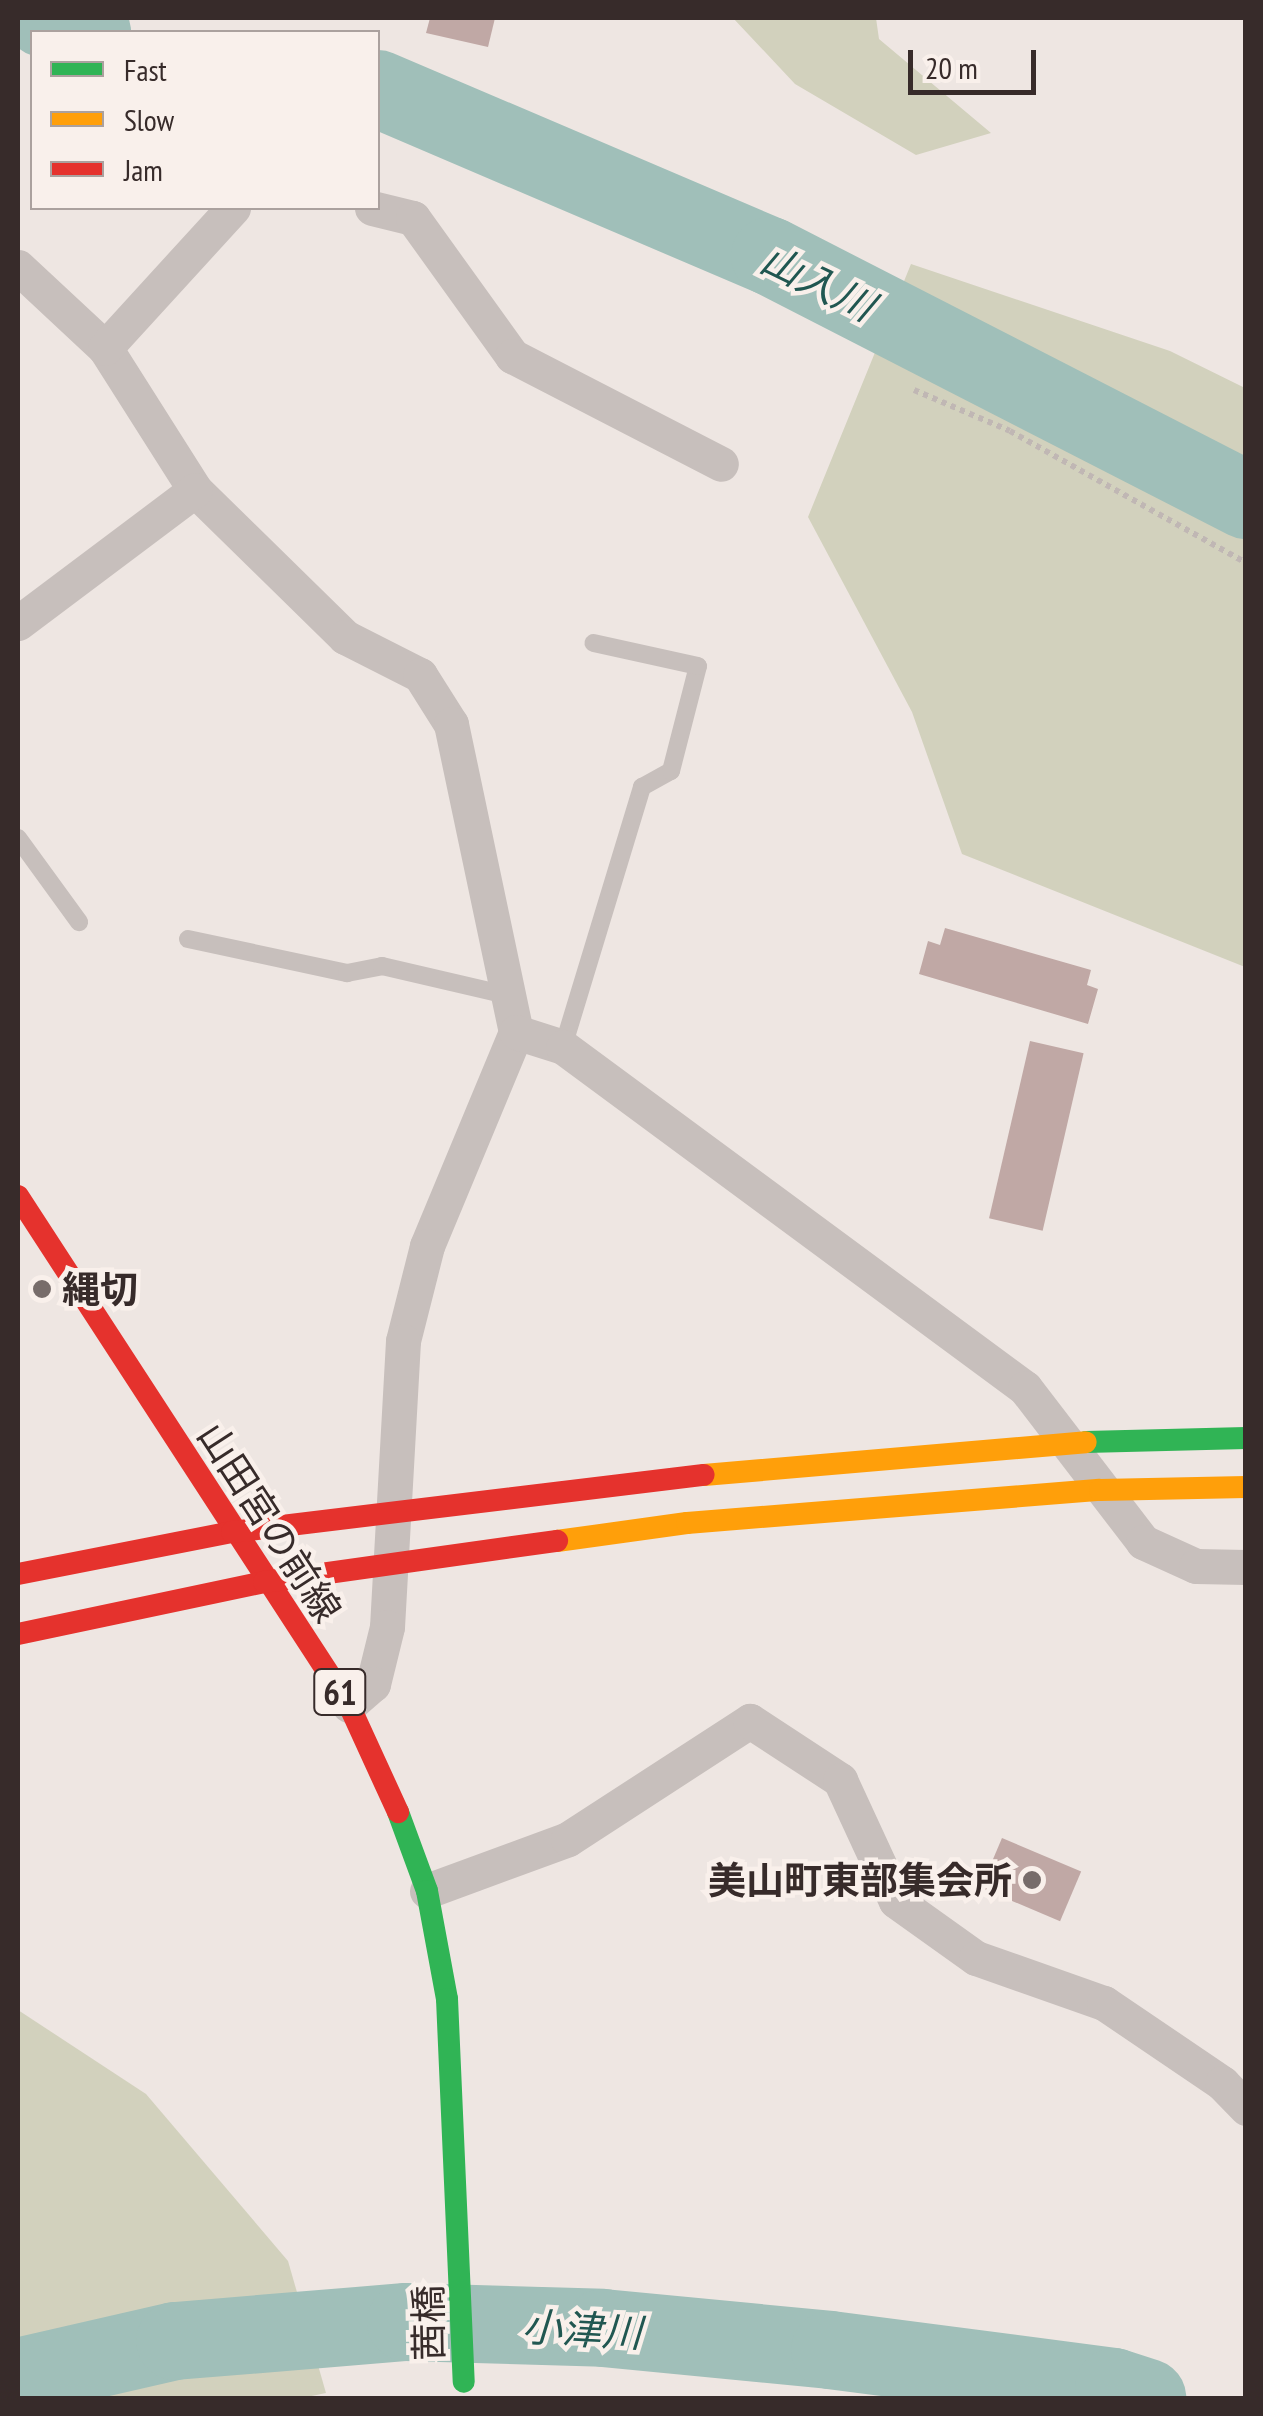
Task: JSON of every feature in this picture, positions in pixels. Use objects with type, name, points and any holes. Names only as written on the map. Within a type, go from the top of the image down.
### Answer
[{"type":"street","points":[[105,348],[232,210]]},
{"type":"street","points":[[380,210],[413,218],[512,356],[721,464]]},
{"type":"street","points":[[18,267],[105,348],[196,490],[345,638],[420,674],[451,724],[516,1032],[428,1246],[403,1340],[393,1564],[373,1684],[348,1705]]},
{"type":"street","points":[[18,623],[196,490]]},
{"type":"street","points":[[516,1032],[563,1047],[1026,1388],[1072,1442],[1100,1490],[1142,1542],[1196,1566],[1246,1566]]},
{"type":"street","name":"山田宮の前線","points":[[18,1196],[264,1582],[348,1705],[427,1891],[447,1999],[462,2263]]},
{"type":"street","points":[[18,1574],[232,1532],[685,1477],[1072,1442],[1246,1438]]},
{"type":"street","points":[[18,1634],[264,1582],[686,1523],[1100,1490],[1246,1486]]},
{"type":"street","points":[[427,1891],[568,1839],[750,1722],[840,1780],[896,1901],[976,1958],[1104,2003],[1222,2083],[1246,2108]]},
{"type":"street","name":"茜橋","points":[[462,2263],[464,2390]]},
{"type":"lane","points":[[563,1047],[642,787],[671,771],[698,666],[593,643]]},
{"type":"lane","points":[[18,838],[79,922]]},
{"type":"lane","points":[[188,939],[348,972],[382,966],[507,995]]},
{"type":"path","points":[[914,390],[1010,431],[1246,563]]},
{"type":"green space","points":[[733,18],[876,18],[879,39],[991,133],[916,155],[795,84]]},
{"type":"green space","points":[[911,264],[1170,351],[1245,388],[1245,967],[962,854],[912,712],[808,517]]},
{"type":"green space","points":[[18,2010],[146,2094],[288,2261],[326,2393],[302,2398],[18,2398]]},
{"type":"building","points":[[430,18],[495,18],[488,47],[426,33]]},
{"type":"building","points":[[945,928],[1091,970],[1087,985],[1098,989],[1088,1024],[919,974],[928,941],[940,945]]},
{"type":"building","points":[[1030,1041],[1084,1053],[1043,1231],[989,1218]]},
{"type":"building","name":"美山町東部集会所","points":[[1002,1838],[1081,1872],[1060,1921],[981,1888]]},
{"type":"waterway","name":"山入川","points":[[43,18],[85,30]]},
{"type":"waterway","name":"山入川","points":[[380,90],[770,256],[1246,500]]},
{"type":"waterway","name":"小津川","points":[[18,2377],[175,2341],[406,2322],[603,2328],[830,2350],[1114,2387],[1147,2398]]},
{"type":"traffic: fast","points":[[1086,1442],[1246,1438]]},
{"type":"traffic: fast","points":[[398,1812],[427,1891],[447,1999],[464,2382]]},
{"type":"traffic: slow","points":[[704,1475],[1086,1442]]},
{"type":"traffic: slow","points":[[557,1541],[687,1523],[1100,1490],[1246,1487]]},
{"type":"traffic: jam","points":[[18,1196],[349,1705],[398,1812]]},
{"type":"traffic: jam","points":[[18,1574],[232,1532],[704,1475]]},
{"type":"traffic: jam","points":[[18,1634],[264,1582],[557,1541]]},
{"type":"place","name":"縄切","points":[[42,1289]]},
{"type":"place","name":"美山町東部集会所","points":[[1032,1880]]}]
